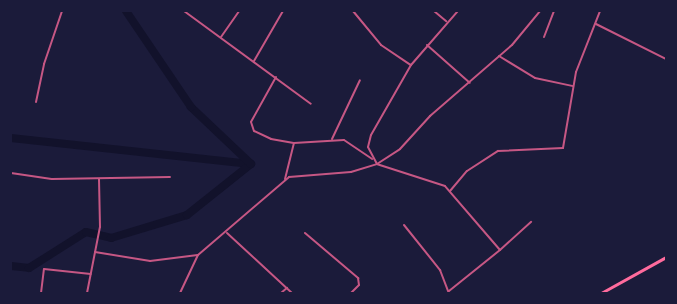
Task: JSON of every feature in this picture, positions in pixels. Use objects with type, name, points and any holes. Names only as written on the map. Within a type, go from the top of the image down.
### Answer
[{"type":"highway","points":[[600,293],[666,257]]},
{"type":"street","points":[[36,102],[44,64],[62,11]]},
{"type":"street","points":[[184,11],[311,104]]},
{"type":"street","points":[[221,37],[239,11]]},
{"type":"street","points":[[254,61],[283,11]]},
{"type":"street","points":[[353,11],[381,45],[411,65]]},
{"type":"street","points":[[434,11],[446,21]]},
{"type":"street","points":[[374,160],[369,140],[411,65],[446,21],[458,11]]},
{"type":"street","points":[[285,179],[351,172],[377,164],[400,149],[430,116],[470,83],[520,38],[540,11]]},
{"type":"street","points":[[544,38],[554,11]]},
{"type":"street","points":[[450,191],[467,171],[498,151],[563,148],[573,86],[600,11]]},
{"type":"street","points":[[596,24],[666,59]]},
{"type":"street","points":[[427,45],[470,83]]},
{"type":"street","points":[[499,56],[535,78],[573,86]]},
{"type":"street","points":[[276,77],[250,125],[271,139],[294,143],[332,139],[348,142],[374,160],[377,164],[424,176],[450,191],[500,250]]},
{"type":"street","points":[[332,139],[360,80]]},
{"type":"street","points":[[180,293],[198,255],[227,233],[285,179],[294,143]]},
{"type":"street","points":[[11,173],[52,180],[170,177]]},
{"type":"street","points":[[87,293],[100,227],[99,179]]},
{"type":"street","points":[[404,225],[432,258],[449,292],[531,222]]},
{"type":"street","points":[[227,233],[292,293]]},
{"type":"street","points":[[305,234],[358,278],[359,285],[351,293]]},
{"type":"street","points":[[95,252],[150,261],[198,255]]},
{"type":"street","points":[[41,293],[44,269],[91,274]]},
{"type":"street","points":[[281,293],[287,288]]},
{"type":"waterway","points":[[11,266],[29,268],[86,232],[111,238],[187,215],[251,164],[191,107],[126,11]]},
{"type":"waterway","points":[[11,138],[251,164]]}]
